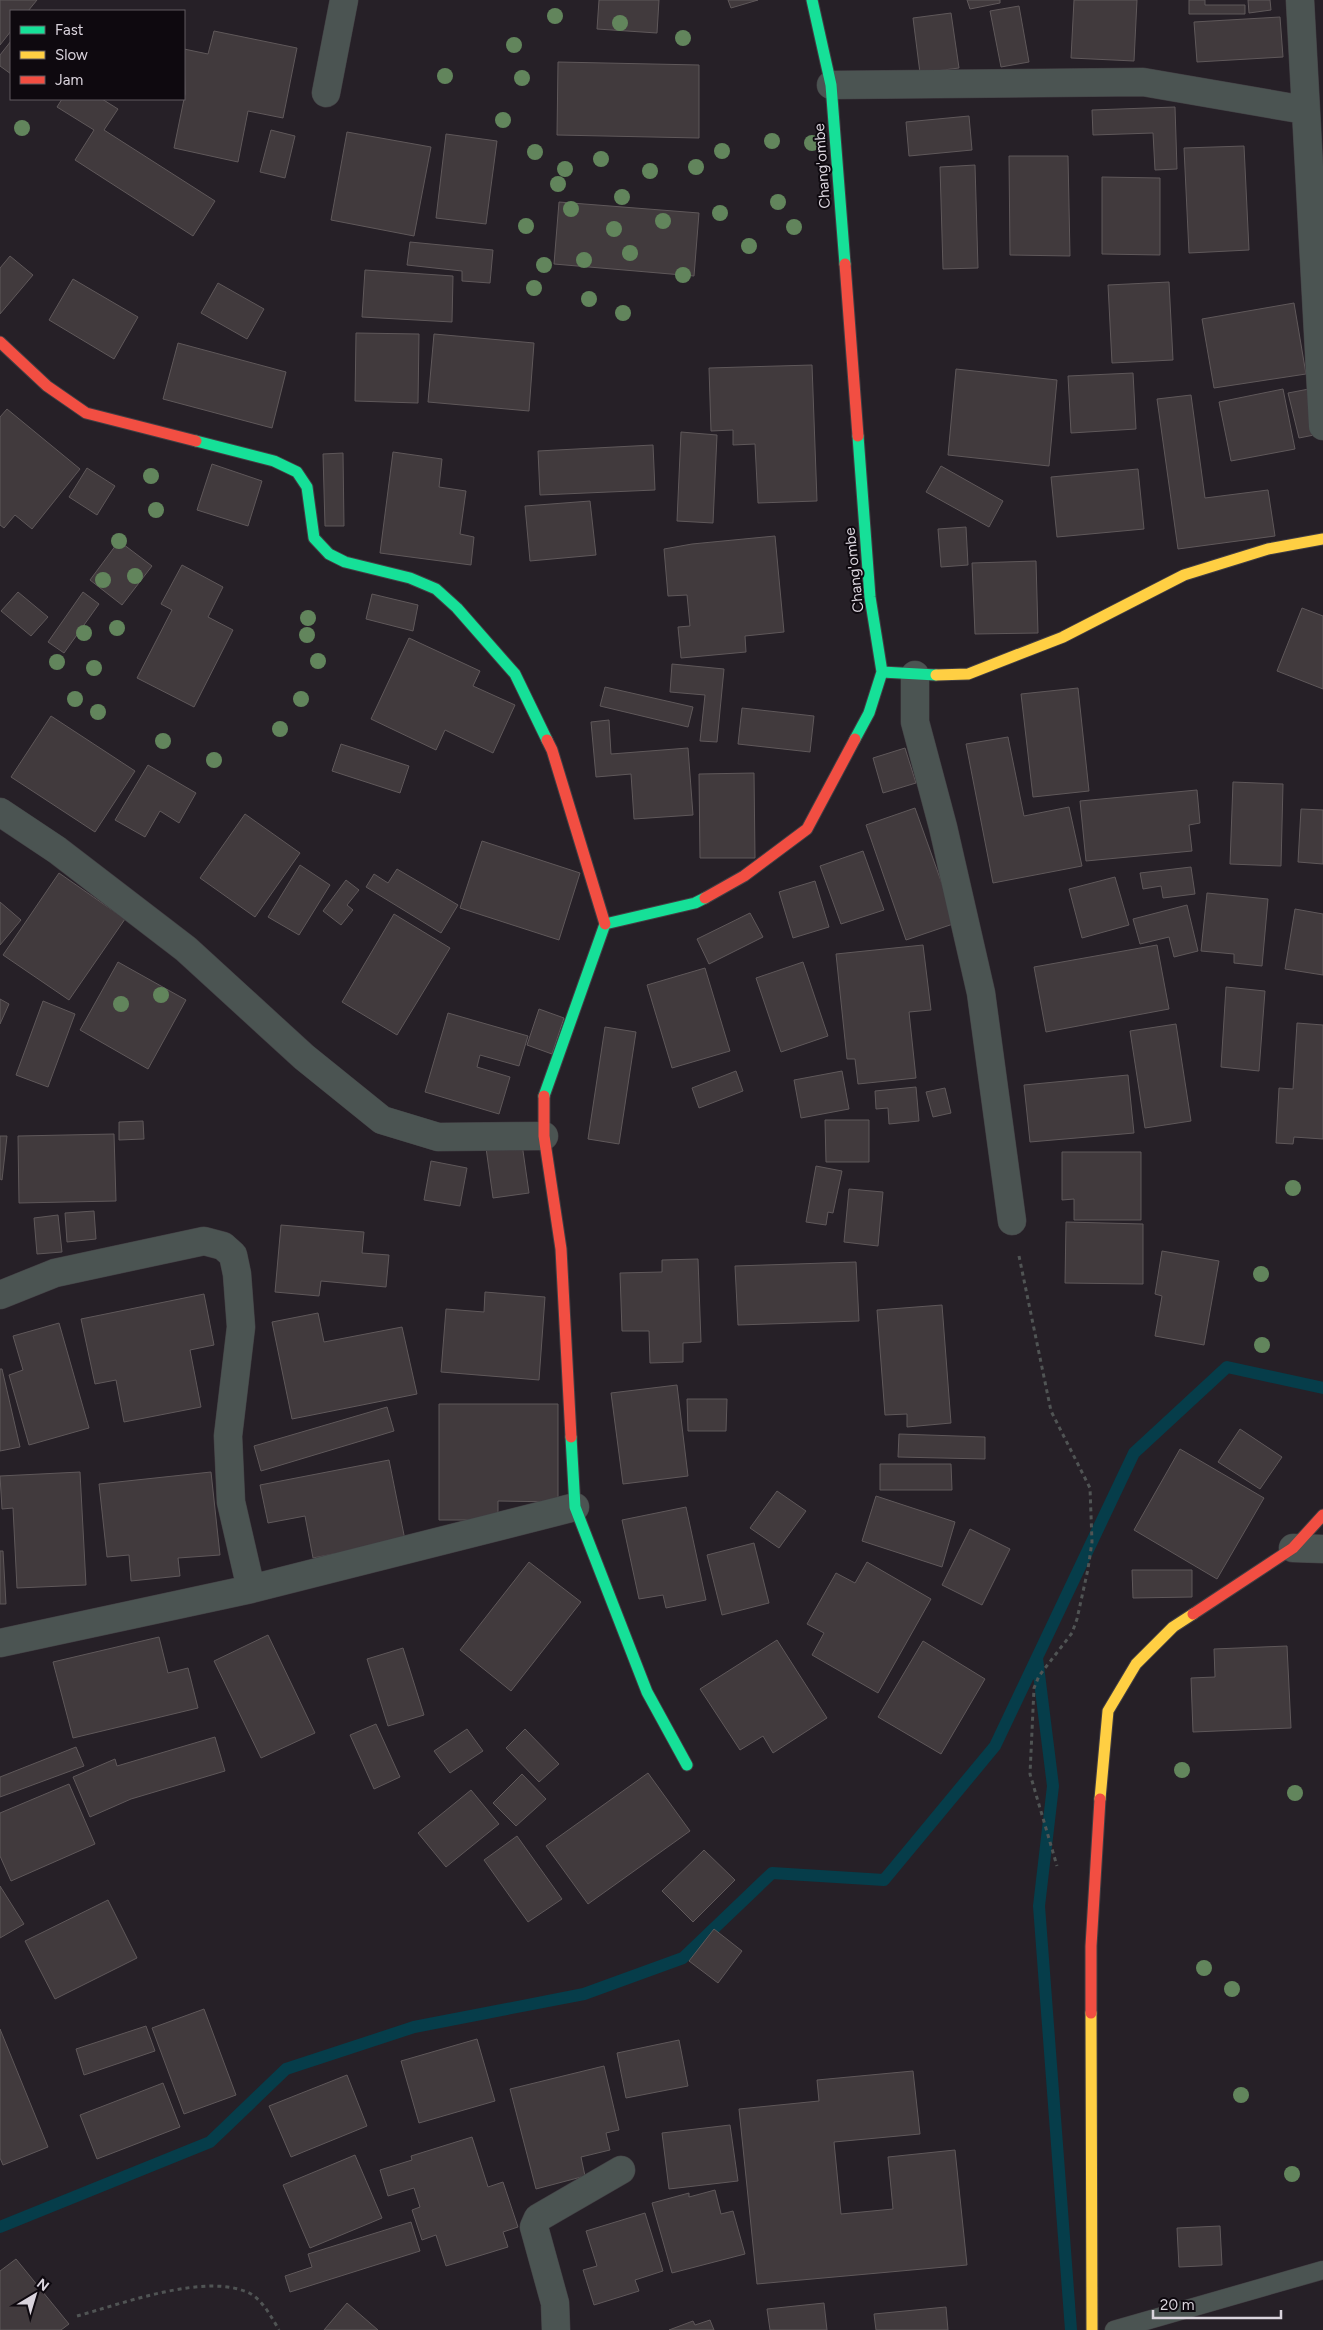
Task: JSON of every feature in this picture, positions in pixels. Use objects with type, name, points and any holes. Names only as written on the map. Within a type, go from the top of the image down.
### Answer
[{"type":"street","points":[[326,94],[344,0]]},
{"type":"street","name":"Chang'ombe","points":[[812,0],[831,85],[870,597],[882,672]]},
{"type":"street","points":[[1300,0],[1323,426]]},
{"type":"street","points":[[831,85],[1143,82],[1305,110]]},
{"type":"street","points":[[0,342],[47,386],[86,413],[274,461],[297,472],[307,488],[314,538],[329,554],[345,562],[410,578],[436,589],[457,608],[515,674],[552,750],[605,924],[544,1092],[544,1136],[561,1248],[575,1507],[646,1692],[687,1765]]},
{"type":"street","points":[[605,924],[695,903],[744,876],[807,829],[868,713],[882,672],[945,676],[968,674],[1063,637],[1184,575],[1268,550],[1323,539]]},
{"type":"street","points":[[914,675],[915,722],[943,828],[981,993],[1012,1221]]},
{"type":"street","points":[[0,812],[57,850],[186,949],[304,1057],[382,1120],[438,1137],[544,1136]]},
{"type":"street","points":[[0,1295],[54,1273],[204,1241],[223,1246],[233,1255],[237,1274],[241,1327],[228,1436],[231,1502],[251,1589]]},
{"type":"street","points":[[0,1643],[251,1589],[575,1507]]},
{"type":"street","points":[[1092,2330],[1091,1946],[1099,1806],[1108,1712],[1136,1664],[1173,1627],[1293,1548],[1323,1515]]},
{"type":"street","points":[[1293,1548],[1323,1549]]},
{"type":"street","points":[[556,2330],[555,2303],[534,2227],[538,2218],[621,2170]]},
{"type":"lane","points":[[1114,2330],[1323,2270]]},
{"type":"path","points":[[1012,1221],[1051,1411],[1090,1488],[1092,1542],[1077,1619],[1072,1633],[1039,1676],[1034,1688],[1030,1774],[1058,1868]]},
{"type":"path","points":[[77,2316],[169,2290],[227,2285],[252,2294],[268,2311],[279,2330]]},
{"type":"building","points":[[0,0],[37,0],[29,10],[10,10],[10,32],[0,45]]},
{"type":"building","points":[[599,0],[659,0],[657,33],[597,29]]},
{"type":"building","points":[[728,0],[758,0],[731,8]]},
{"type":"building","points":[[967,0],[1000,0],[1000,3],[970,9]]},
{"type":"building","points":[[1074,0],[1137,0],[1134,61],[1071,58]]},
{"type":"building","points":[[1189,0],[1205,0],[1205,5],[1245,5],[1245,14],[1189,14]]},
{"type":"building","points":[[1248,0],[1270,0],[1271,10],[1249,13]]},
{"type":"building","points":[[1019,6],[1029,62],[1001,67],[990,11]]},
{"type":"building","points":[[951,13],[959,68],[920,73],[913,18]]},
{"type":"building","points":[[1280,17],[1283,57],[1197,62],[1194,22]]},
{"type":"building","points":[[214,31],[297,48],[283,118],[248,111],[238,162],[174,148],[185,100],[185,49],[208,54]]},
{"type":"building","points":[[10,42],[10,73],[0,66],[0,55]]},
{"type":"building","points":[[558,62],[699,65],[699,138],[557,135]]},
{"type":"building","points":[[61,100],[104,100],[118,109],[104,130],[215,201],[193,236],[75,160],[94,130],[57,107]]},
{"type":"building","points":[[1175,107],[1177,169],[1155,170],[1153,133],[1093,135],[1092,110]]},
{"type":"building","points":[[969,116],[972,150],[909,156],[906,122]]},
{"type":"building","points":[[271,130],[295,136],[285,178],[260,172]]},
{"type":"building","points":[[347,132],[431,147],[414,236],[331,220]]},
{"type":"building","points":[[446,134],[497,141],[486,224],[436,218]]},
{"type":"building","points":[[1244,146],[1249,250],[1189,253],[1184,148]]},
{"type":"building","points":[[1009,156],[1068,156],[1070,256],[1010,255]]},
{"type":"building","points":[[975,165],[978,268],[943,269],[940,167]]},
{"type":"building","points":[[1102,177],[1160,178],[1160,255],[1102,254]]},
{"type":"building","points":[[559,202],[699,213],[694,276],[554,264]]},
{"type":"building","points":[[410,242],[493,250],[490,283],[462,281],[462,271],[407,265]]},
{"type":"building","points":[[10,256],[33,275],[0,314],[0,268]]},
{"type":"building","points":[[365,270],[453,276],[452,322],[362,317]]},
{"type":"building","points":[[73,279],[138,317],[114,359],[49,320]]},
{"type":"building","points":[[1169,282],[1173,360],[1112,363],[1108,285]]},
{"type":"building","points":[[218,283],[264,309],[247,339],[201,313]]},
{"type":"building","points":[[1294,303],[1306,374],[1214,388],[1202,319]]},
{"type":"building","points":[[356,333],[419,334],[418,403],[355,401]]},
{"type":"building","points":[[434,334],[534,343],[529,411],[428,402]]},
{"type":"building","points":[[178,343],[286,372],[272,428],[163,399]]},
{"type":"building","points":[[812,365],[817,501],[758,503],[755,444],[733,445],[733,430],[711,431],[709,368]]},
{"type":"building","points":[[956,369],[1057,380],[1049,466],[948,455]]},
{"type":"building","points":[[1133,373],[1136,429],[1071,433],[1068,376]]},
{"type":"building","points":[[1283,389],[1295,449],[1231,461],[1219,402]]},
{"type":"building","points":[[1309,389],[1319,434],[1299,438],[1288,393]]},
{"type":"building","points":[[1191,395],[1205,498],[1268,490],[1275,536],[1178,549],[1157,399]]},
{"type":"building","points":[[7,409],[80,469],[32,529],[15,515],[4,528],[0,525],[0,417]]},
{"type":"building","points":[[681,432],[717,435],[713,523],[677,521]]},
{"type":"building","points":[[653,445],[655,490],[540,495],[538,451]]},
{"type":"building","points":[[393,452],[442,459],[439,487],[466,491],[460,534],[474,537],[471,565],[380,553]]},
{"type":"building","points":[[343,453],[344,526],[325,526],[323,454]]},
{"type":"building","points":[[212,464],[262,481],[248,526],[197,510]]},
{"type":"building","points":[[941,466],[1003,501],[989,527],[926,492]]},
{"type":"building","points":[[87,468],[115,486],[97,515],[69,497]]},
{"type":"building","points":[[1138,469],[1144,529],[1057,537],[1051,477]]},
{"type":"building","points":[[590,501],[596,555],[530,561],[525,506]]},
{"type":"building","points":[[966,527],[968,565],[941,567],[938,529]]},
{"type":"building","points":[[775,536],[784,632],[745,636],[746,652],[681,658],[678,627],[690,626],[687,595],[668,596],[664,549],[692,544]]},
{"type":"building","points":[[119,541],[152,566],[122,605],[90,580]]},
{"type":"building","points":[[1036,561],[1038,633],[975,634],[972,563]]},
{"type":"building","points":[[182,565],[223,587],[208,617],[233,630],[194,707],[137,678],[172,610],[161,604]]},
{"type":"building","points":[[18,592],[48,617],[31,636],[1,611]]},
{"type":"building","points":[[83,592],[99,604],[64,653],[48,642]]},
{"type":"building","points":[[372,594],[418,605],[413,631],[366,619]]},
{"type":"building","points":[[1302,608],[1323,616],[1323,689],[1277,671]]},
{"type":"building","points":[[409,638],[480,671],[473,686],[515,705],[493,753],[445,730],[436,750],[371,719]]},
{"type":"building","points":[[672,664],[724,669],[717,742],[700,741],[705,695],[670,692]]},
{"type":"building","points":[[605,687],[693,707],[688,727],[600,706]]},
{"type":"building","points":[[1078,688],[1089,791],[1033,797],[1021,694]]},
{"type":"building","points":[[742,708],[814,716],[810,752],[738,744]]},
{"type":"building","points":[[51,716],[135,771],[95,832],[11,777]]},
{"type":"building","points":[[609,720],[611,754],[688,748],[693,815],[634,819],[631,774],[596,777],[591,722]]},
{"type":"building","points":[[1008,737],[1024,816],[1069,807],[1082,866],[993,883],[966,744]]},
{"type":"building","points":[[341,744],[409,766],[400,793],[332,771]]},
{"type":"building","points":[[905,748],[916,783],[883,793],[873,758]]},
{"type":"building","points":[[148,765],[196,793],[179,823],[160,811],[145,837],[115,820]]},
{"type":"building","points":[[754,773],[755,858],[700,858],[699,774]]},
{"type":"building","points":[[1233,782],[1283,784],[1281,866],[1230,864]]},
{"type":"building","points":[[1197,790],[1200,823],[1189,825],[1192,851],[1086,861],[1080,801]]},
{"type":"building","points":[[915,808],[956,923],[906,940],[866,825]]},
{"type":"building","points":[[1301,809],[1323,810],[1323,864],[1298,862]]},
{"type":"building","points":[[245,814],[300,853],[255,917],[200,878]]},
{"type":"building","points":[[482,841],[580,873],[559,940],[460,908]]},
{"type":"building","points":[[863,851],[884,910],[841,924],[820,866]]},
{"type":"building","points":[[300,865],[330,885],[299,935],[268,917]]},
{"type":"building","points":[[1191,867],[1195,894],[1163,898],[1161,886],[1143,889],[1140,873]]},
{"type":"building","points":[[397,869],[458,905],[441,933],[366,887],[374,874],[388,883]]},
{"type":"building","points":[[59,873],[125,919],[69,1000],[3,955]]},
{"type":"building","points":[[1115,877],[1129,925],[1082,938],[1069,889]]},
{"type":"building","points":[[346,880],[359,890],[347,905],[353,910],[341,925],[323,911]]},
{"type":"building","points":[[815,881],[829,927],[793,938],[779,892]]},
{"type":"building","points":[[1207,893],[1268,899],[1262,966],[1234,963],[1234,954],[1201,951]]},
{"type":"building","points":[[0,902],[21,920],[0,945]]},
{"type":"building","points":[[1187,905],[1198,951],[1174,957],[1169,937],[1140,944],[1133,919]]},
{"type":"building","points":[[1295,909],[1323,914],[1323,975],[1285,969]]},
{"type":"building","points":[[750,913],[763,937],[709,964],[697,939]]},
{"type":"building","points":[[394,914],[450,948],[397,1035],[342,1002]]},
{"type":"building","points":[[923,945],[931,1010],[909,1012],[916,1078],[858,1084],[855,1059],[847,1059],[836,954]]},
{"type":"building","points":[[1157,945],[1169,1009],[1046,1032],[1034,967]]},
{"type":"building","points":[[118,962],[186,1000],[148,1069],[80,1030]]},
{"type":"building","points":[[803,962],[828,1036],[781,1052],[756,978]]},
{"type":"building","points":[[705,968],[730,1051],[672,1068],[647,985]]},
{"type":"building","points":[[1226,987],[1265,991],[1259,1071],[1221,1067]]},
{"type":"building","points":[[0,999],[9,1004],[0,1024]]},
{"type":"building","points":[[43,1001],[75,1014],[48,1087],[16,1075]]},
{"type":"building","points":[[539,1009],[564,1018],[552,1054],[527,1045]]},
{"type":"building","points":[[448,1013],[528,1036],[519,1066],[480,1055],[477,1067],[510,1077],[499,1114],[425,1092]]},
{"type":"building","points":[[1297,1023],[1323,1025],[1323,1139],[1294,1137],[1293,1144],[1276,1143],[1279,1088],[1293,1089]]},
{"type":"building","points":[[1176,1024],[1191,1121],[1145,1128],[1130,1031]]},
{"type":"building","points":[[605,1027],[636,1032],[619,1144],[588,1139]]},
{"type":"building","points":[[736,1071],[743,1091],[699,1108],[692,1088]]},
{"type":"building","points":[[842,1071],[849,1109],[801,1118],[794,1080]]},
{"type":"building","points":[[1128,1075],[1134,1133],[1030,1142],[1024,1085]]},
{"type":"building","points":[[916,1087],[919,1121],[889,1124],[888,1108],[876,1109],[875,1091]]},
{"type":"building","points":[[945,1088],[951,1113],[933,1117],[926,1092]]},
{"type":"building","points":[[825,1120],[869,1120],[869,1162],[826,1162]]},
{"type":"building","points":[[143,1121],[144,1139],[119,1140],[119,1122]]},
{"type":"building","points":[[114,1134],[116,1201],[19,1203],[18,1136]]},
{"type":"building","points":[[0,1136],[7,1136],[2,1180],[0,1179]]},
{"type":"building","points":[[522,1144],[529,1193],[493,1198],[486,1148]]},
{"type":"building","points":[[1062,1152],[1141,1152],[1141,1220],[1074,1220],[1074,1199],[1062,1200]]},
{"type":"building","points":[[431,1161],[467,1168],[460,1206],[424,1200]]},
{"type":"building","points":[[816,1166],[842,1171],[833,1213],[828,1212],[826,1225],[806,1222]]},
{"type":"building","points":[[849,1189],[883,1192],[878,1246],[844,1242]]},
{"type":"building","points":[[94,1211],[96,1239],[67,1242],[65,1213]]},
{"type":"building","points":[[58,1215],[62,1252],[37,1254],[34,1218]]},
{"type":"building","points":[[1066,1222],[1143,1224],[1143,1284],[1065,1283]]},
{"type":"building","points":[[281,1225],[364,1232],[362,1253],[389,1255],[386,1287],[321,1281],[319,1296],[275,1292]]},
{"type":"building","points":[[1162,1251],[1219,1261],[1204,1345],[1155,1336],[1162,1296],[1155,1294]]},
{"type":"building","points":[[698,1259],[701,1342],[683,1343],[683,1362],[650,1363],[649,1331],[622,1331],[620,1273],[662,1272],[662,1260]]},
{"type":"building","points":[[856,1262],[859,1321],[738,1325],[735,1266]]},
{"type":"building","points":[[485,1292],[545,1297],[539,1380],[441,1372],[446,1309],[484,1312]]},
{"type":"building","points":[[204,1294],[214,1345],[190,1350],[201,1407],[124,1422],[116,1380],[95,1384],[81,1319]]},
{"type":"building","points":[[942,1305],[951,1423],[907,1427],[907,1414],[885,1415],[877,1310]]},
{"type":"building","points":[[318,1313],[324,1342],[402,1327],[417,1394],[292,1419],[272,1322]]},
{"type":"building","points":[[59,1323],[89,1428],[29,1445],[9,1375],[23,1370],[13,1336]]},
{"type":"building","points":[[0,1369],[2,1369],[20,1447],[0,1451]]},
{"type":"building","points":[[677,1385],[688,1476],[623,1484],[611,1393]]},
{"type":"building","points":[[687,1399],[727,1399],[726,1431],[688,1431]]},
{"type":"building","points":[[439,1404],[558,1404],[558,1502],[498,1501],[498,1520],[439,1520]]},
{"type":"building","points":[[387,1407],[394,1431],[261,1471],[254,1446]]},
{"type":"building","points":[[1240,1429],[1282,1457],[1260,1489],[1218,1462]]},
{"type":"building","points":[[899,1434],[985,1437],[985,1459],[898,1457]]},
{"type":"building","points":[[1180,1449],[1264,1498],[1217,1579],[1134,1530]]},
{"type":"building","points":[[389,1460],[405,1540],[313,1558],[305,1516],[268,1523],[260,1485]]},
{"type":"building","points":[[880,1464],[951,1464],[952,1490],[880,1490]]},
{"type":"building","points":[[80,1472],[86,1585],[17,1588],[13,1508],[2,1509],[0,1476]]},
{"type":"building","points":[[211,1472],[220,1555],[178,1558],[180,1576],[131,1581],[129,1555],[107,1557],[99,1484]]},
{"type":"building","points":[[777,1491],[806,1511],[779,1548],[750,1528]]},
{"type":"building","points":[[876,1496],[955,1522],[942,1567],[862,1541]]},
{"type":"building","points":[[686,1507],[706,1600],[666,1608],[663,1595],[639,1599],[622,1520]]},
{"type":"building","points":[[970,1529],[1010,1549],[982,1605],[942,1585]]},
{"type":"building","points":[[754,1543],[769,1603],[722,1615],[707,1555]]},
{"type":"building","points":[[0,1551],[3,1551],[6,1604],[0,1604]]},
{"type":"building","points":[[529,1562],[581,1602],[511,1691],[460,1650]]},
{"type":"building","points":[[867,1562],[931,1599],[878,1693],[812,1655],[824,1633],[807,1624],[836,1573],[855,1583]]},
{"type":"building","points":[[1132,1570],[1192,1570],[1192,1597],[1133,1598]]},
{"type":"building","points":[[268,1635],[315,1733],[261,1758],[214,1661]]},
{"type":"building","points":[[159,1637],[168,1673],[188,1668],[198,1708],[73,1738],[53,1662]]},
{"type":"building","points":[[777,1640],[827,1718],[773,1753],[763,1736],[740,1750],[700,1689]]},
{"type":"building","points":[[923,1641],[985,1679],[941,1754],[878,1717]]},
{"type":"building","points":[[1287,1646],[1291,1728],[1193,1732],[1191,1678],[1215,1677],[1214,1649]]},
{"type":"building","points":[[403,1648],[424,1715],[388,1726],[367,1659]]},
{"type":"building","points":[[376,1724],[400,1777],[374,1789],[350,1735]]},
{"type":"building","points":[[467,1729],[483,1751],[450,1773],[434,1751]]},
{"type":"building","points":[[525,1729],[559,1764],[539,1782],[506,1748]]},
{"type":"building","points":[[215,1737],[225,1771],[131,1799],[90,1817],[73,1777],[115,1759],[117,1766]]},
{"type":"building","points":[[76,1747],[84,1766],[0,1797],[0,1777]]},
{"type":"building","points":[[648,1773],[690,1831],[588,1904],[546,1846]]},
{"type":"building","points":[[522,1774],[546,1799],[516,1826],[493,1803]]},
{"type":"building","points":[[69,1784],[95,1844],[11,1881],[0,1856],[0,1813]]},
{"type":"building","points":[[471,1790],[499,1824],[446,1867],[418,1833]]},
{"type":"building","points":[[517,1836],[562,1899],[528,1922],[484,1860]]},
{"type":"building","points":[[704,1850],[735,1880],[693,1922],[662,1891]]},
{"type":"building","points":[[0,1886],[24,1924],[0,1938]]},
{"type":"building","points":[[108,1900],[137,1958],[55,1999],[25,1941]]},
{"type":"building","points":[[714,1929],[742,1951],[718,1983],[689,1961]]},
{"type":"building","points":[[204,2009],[236,2095],[184,2114],[152,2028]]},
{"type":"building","points":[[146,2026],[155,2051],[84,2075],[76,2049]]},
{"type":"building","points":[[0,2029],[48,2147],[3,2165],[0,2158]]},
{"type":"building","points":[[477,2039],[495,2101],[419,2123],[401,2061]]},
{"type":"building","points":[[679,2040],[688,2086],[626,2098],[617,2053]]},
{"type":"building","points":[[604,2066],[619,2130],[606,2133],[610,2150],[581,2157],[585,2176],[536,2189],[510,2089]]},
{"type":"building","points":[[913,2071],[920,2134],[834,2142],[841,2214],[893,2209],[888,2157],[955,2150],[967,2265],[757,2284],[739,2109],[819,2101],[817,2080]]},
{"type":"building","points":[[347,2075],[367,2126],[291,2157],[269,2106]]},
{"type":"building","points":[[163,2083],[180,2127],[97,2159],[80,2115]]},
{"type":"building","points":[[730,2125],[738,2181],[669,2189],[662,2133]]},
{"type":"building","points":[[472,2137],[488,2187],[503,2182],[518,2227],[503,2232],[508,2247],[446,2266],[436,2235],[422,2240],[412,2210],[420,2207],[414,2188],[388,2196],[380,2170],[412,2160],[411,2156]]},
{"type":"building","points":[[355,2155],[382,2218],[310,2248],[283,2185]]},
{"type":"building","points":[[715,2190],[721,2214],[733,2211],[745,2254],[672,2273],[652,2203],[689,2193],[689,2197]]},
{"type":"building","points":[[645,2213],[663,2271],[635,2280],[639,2291],[594,2305],[583,2270],[597,2266],[586,2231]]},
{"type":"building","points":[[411,2222],[420,2251],[290,2292],[285,2276],[312,2267],[308,2254]]},
{"type":"building","points":[[1220,2226],[1222,2265],[1179,2267],[1177,2228]]},
{"type":"building","points":[[16,2259],[69,2324],[61,2330],[0,2330],[0,2271]]},
{"type":"building","points":[[347,2303],[378,2330],[324,2330]]},
{"type":"building","points":[[824,2303],[827,2330],[770,2330],[767,2309]]},
{"type":"building","points":[[946,2307],[948,2330],[876,2330],[874,2314]]},
{"type":"building","points":[[710,2320],[714,2330],[669,2330],[693,2321],[695,2325]]},
{"type":"waterway","points":[[0,2227],[210,2142],[286,2069],[414,2027],[584,1994],[683,1958],[772,1873],[884,1880],[995,1746],[1134,1453],[1227,1367],[1323,1388]]},
{"type":"waterway","points":[[1037,1658],[1053,1786],[1039,1906],[1071,2330]]},
{"type":"traffic: fast","points":[[812,0],[831,85],[845,264]]},
{"type":"traffic: fast","points":[[858,436],[870,597],[882,672],[936,675]]},
{"type":"traffic: fast","points":[[196,441],[274,461],[297,472],[307,487],[314,538],[329,554],[345,562],[410,578],[436,589],[457,608],[515,674],[547,740]]},
{"type":"traffic: fast","points":[[855,739],[869,713],[882,672]]},
{"type":"traffic: fast","points":[[544,1096],[605,924],[695,903],[705,898]]},
{"type":"traffic: fast","points":[[571,1437],[575,1507],[647,1692],[687,1765]]},
{"type":"traffic: slow","points":[[936,675],[968,674],[1063,637],[1184,575],[1268,549],[1323,539]]},
{"type":"traffic: slow","points":[[1100,1799],[1108,1711],[1136,1664],[1173,1627],[1193,1614]]},
{"type":"traffic: slow","points":[[1091,2013],[1092,2330]]},
{"type":"traffic: jam","points":[[845,264],[858,436]]},
{"type":"traffic: jam","points":[[0,342],[47,386],[86,413],[196,441]]},
{"type":"traffic: jam","points":[[705,898],[744,876],[807,829],[855,739]]},
{"type":"traffic: jam","points":[[547,740],[552,750],[605,924]]},
{"type":"traffic: jam","points":[[544,1096],[544,1136],[561,1249],[571,1437]]},
{"type":"traffic: jam","points":[[1193,1614],[1293,1548],[1323,1515]]},
{"type":"traffic: jam","points":[[1091,2013],[1091,1946],[1100,1799]]}]
